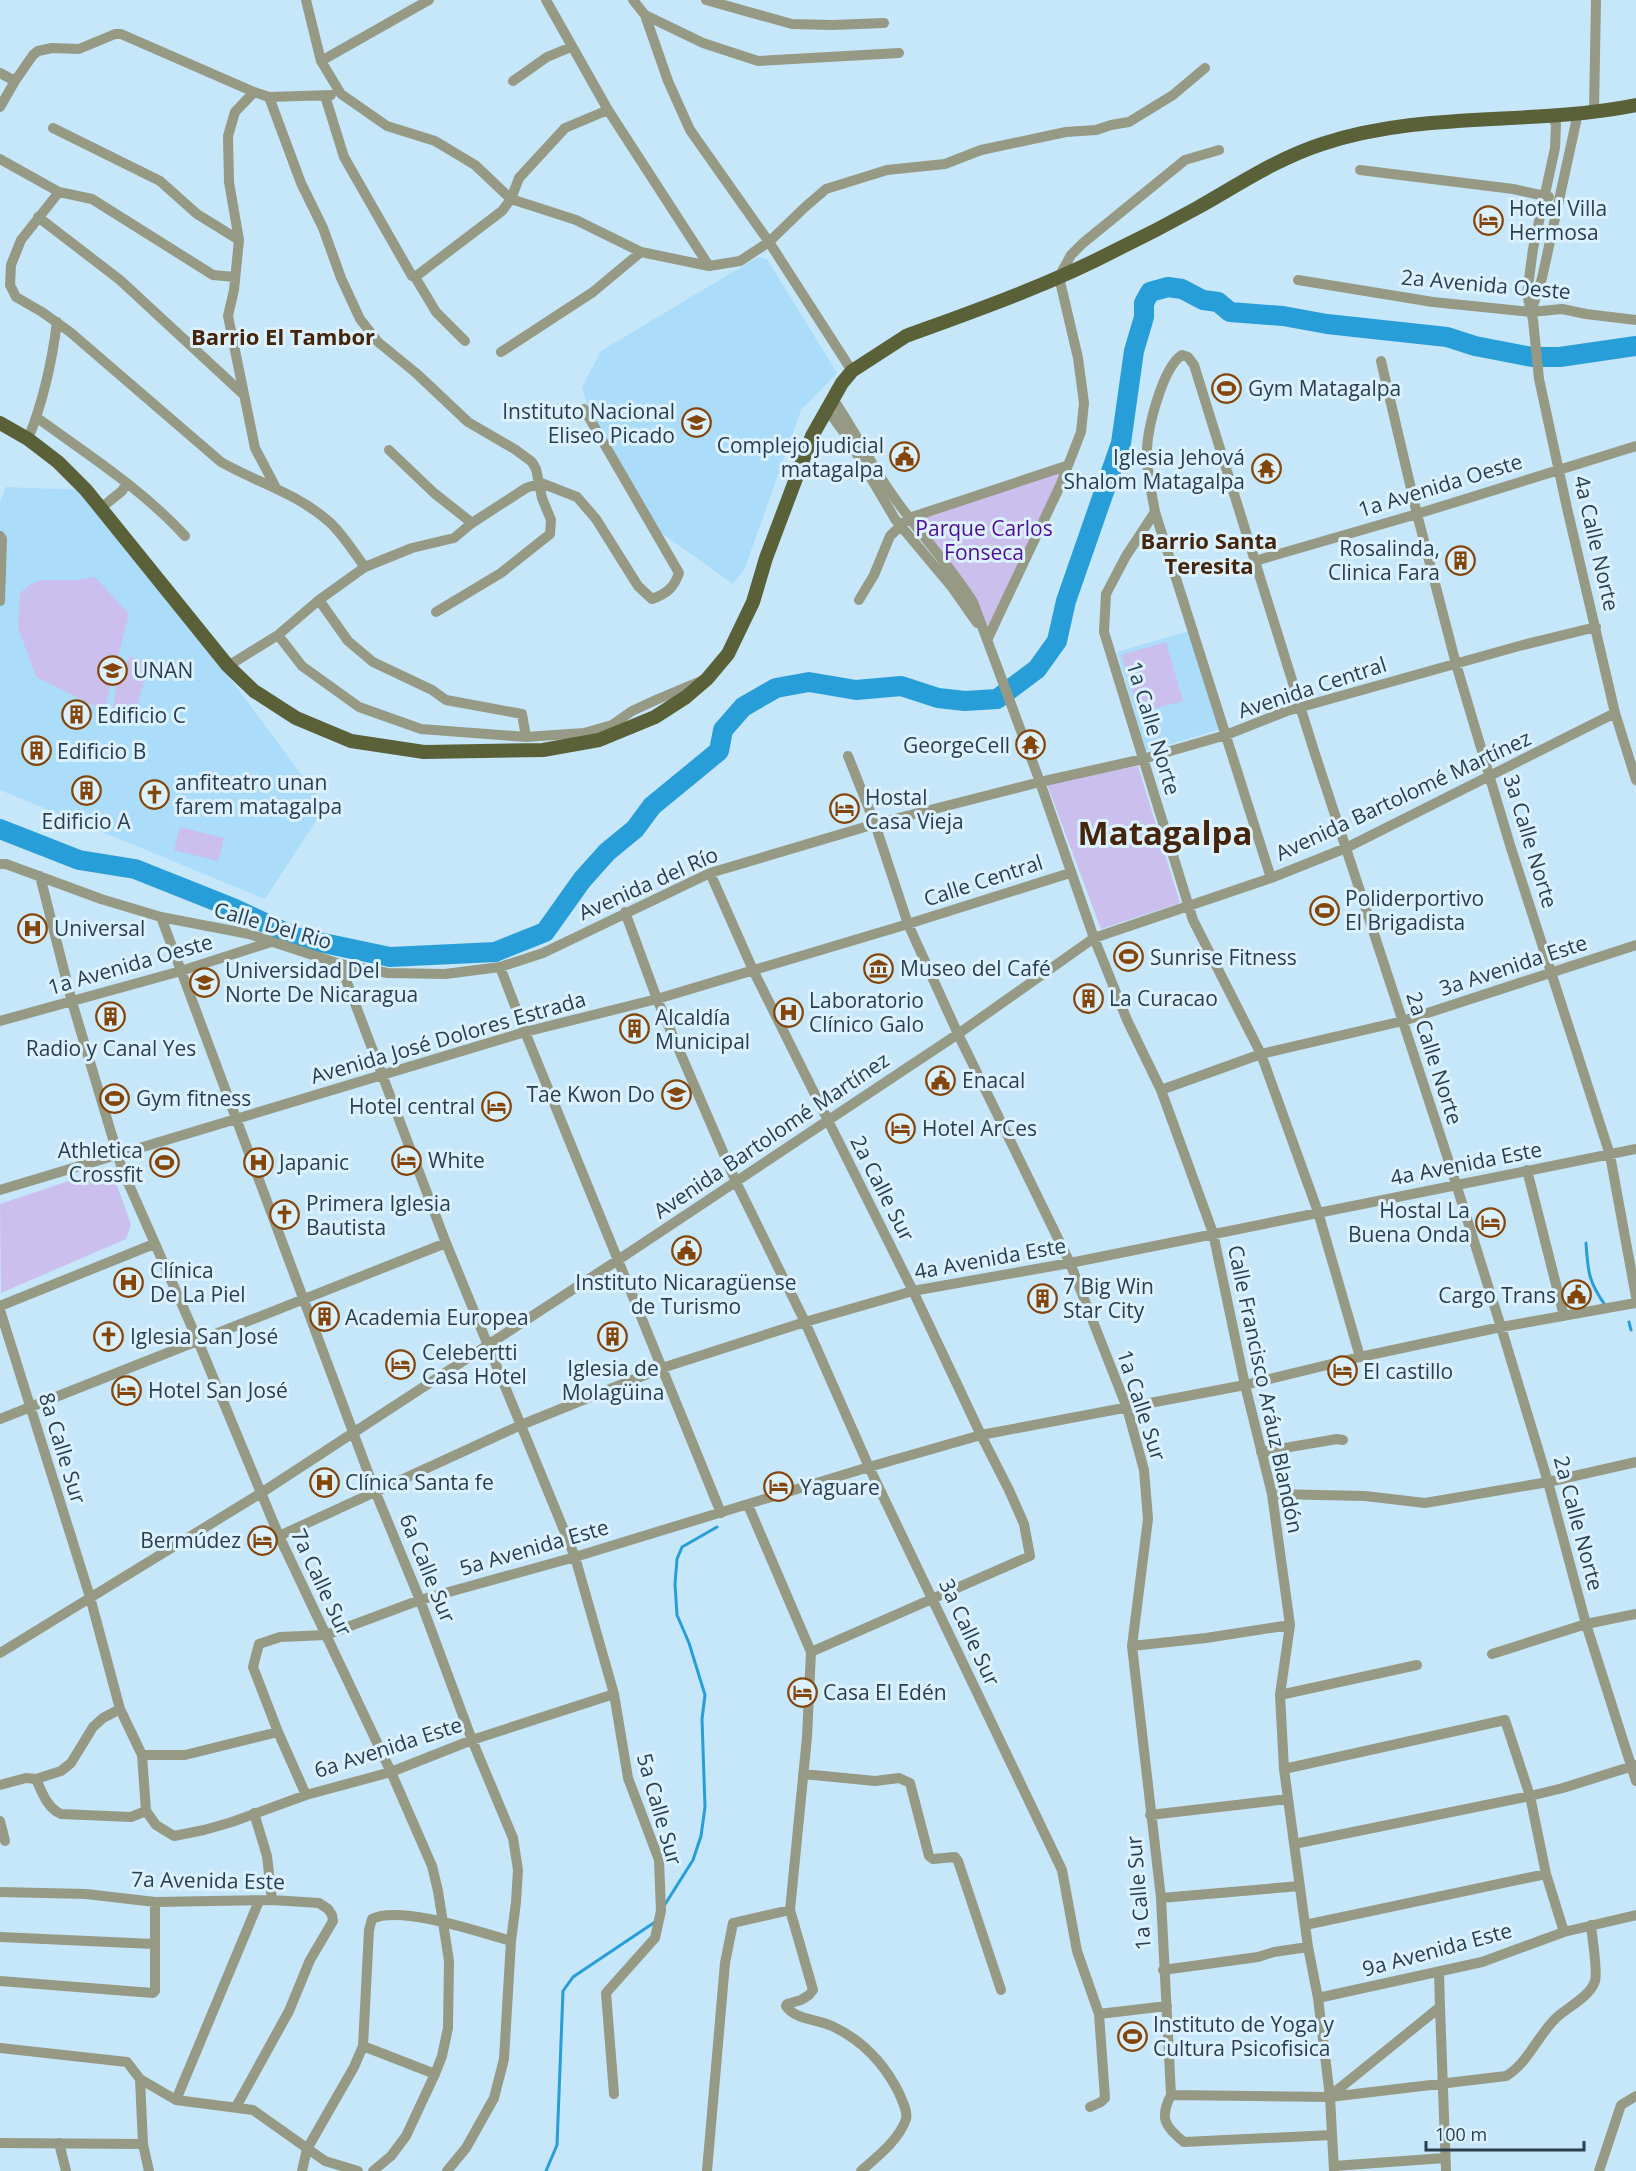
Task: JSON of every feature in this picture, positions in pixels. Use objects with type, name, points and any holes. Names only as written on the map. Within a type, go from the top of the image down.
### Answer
[{"type":"main road","points":[[0,423],[28,439],[58,462],[101,508],[228,666],[254,691],[296,718],[351,741],[424,752],[543,750],[599,740],[654,717],[686,697],[707,679],[728,654],[753,602],[766,558],[807,446],[830,404],[852,371],[906,336],[1098,260],[1270,165],[1321,144],[1356,134],[1411,124],[1547,116],[1636,105]]},
{"type":"street","points":[[306,0],[321,61],[341,94],[387,126],[435,141],[475,165],[511,199],[576,220],[641,252],[710,266],[740,261],[769,242],[826,189],[887,170],[945,164],[981,150],[1066,132],[1096,130],[1129,122],[1173,95],[1205,68]]},
{"type":"street","points":[[321,61],[429,0]]},
{"type":"street","points":[[546,0],[608,110],[710,266]]},
{"type":"street","points":[[633,0],[645,15],[668,81],[690,130],[769,242],[852,371]]},
{"type":"street","points":[[706,0],[792,24],[884,23]]},
{"type":"street","points":[[1594,111],[1596,0]]},
{"type":"street","points":[[645,15],[703,43],[758,61],[900,52]]},
{"type":"street","points":[[0,107],[33,56],[43,49],[79,49],[116,34],[121,34],[269,97],[341,94]]},
{"type":"street","points":[[513,81],[547,57],[571,47]]},
{"type":"street","points":[[0,73],[15,81]]},
{"type":"street","points":[[254,92],[235,111],[228,136],[229,182],[239,240],[228,316],[255,448],[275,486]]},
{"type":"street","points":[[326,96],[344,157],[412,276],[416,277],[436,312],[465,341]]},
{"type":"street","points":[[269,97],[301,183],[323,228],[341,278],[360,320],[378,342],[416,373],[468,422],[532,462],[541,483],[542,498],[551,520],[550,534],[501,573],[436,612]]},
{"type":"street","points":[[416,277],[502,211],[511,199],[519,178],[565,128],[608,110]]},
{"type":"street","name":"4a Calle Norte","points":[[1532,316],[1578,113]]},
{"type":"street","name":"4a Calle Norte","points":[[1547,116],[1553,119],[1556,130],[1555,148],[1528,278],[1527,294],[1532,316],[1539,379],[1615,713],[1636,780]]},
{"type":"street","points":[[53,128],[160,181],[197,214],[239,240]]},
{"type":"street","points":[[830,404],[849,423],[904,521],[988,638],[1060,486],[1081,432],[1084,403],[1078,358],[1059,277],[1071,255],[1083,243],[1168,171],[1185,160],[1219,150]]},
{"type":"street","points":[[0,159],[59,192],[92,199],[213,275],[235,277]]},
{"type":"street","points":[[1360,170],[1513,189],[1544,197],[1558,197]]},
{"type":"street","points":[[59,192],[21,240],[6,266],[10,285],[16,297],[57,322],[221,462],[238,472],[275,486],[328,520],[365,567]]},
{"type":"street","points":[[38,217],[120,280],[244,395]]},
{"type":"street","points":[[501,352],[593,292],[641,252]]},
{"type":"street","name":"2a Avenida Oeste","points":[[1298,280],[1532,316],[1562,309],[1636,320]]},
{"type":"street","points":[[28,439],[36,417],[53,349],[57,322]]},
{"type":"street","name":"2a Calle Norte","points":[[1155,512],[1147,455],[1153,416],[1168,370],[1182,355],[1188,357],[1194,365],[1300,708],[1456,1185],[1548,1482],[1586,1624],[1636,1781]]},
{"type":"street","name":"3a Calle Norte","points":[[1382,361],[1417,514],[1456,663],[1510,845],[1610,1155],[1636,1297]]},
{"type":"street","points":[[228,666],[278,635],[319,600],[365,567],[412,548],[454,538],[472,523],[526,488],[541,483],[577,497],[596,519],[638,586],[652,599],[665,594],[675,584],[679,573],[584,409]]},
{"type":"street","points":[[36,417],[153,505],[185,536]]},
{"type":"street","name":"1a Avenida Oeste","points":[[1255,561],[1417,514],[1559,468],[1636,446]]},
{"type":"street","points":[[389,450],[434,493],[472,523]]},
{"type":"street","points":[[859,600],[874,575],[890,536],[904,521],[1066,466]]},
{"type":"street","points":[[101,508],[122,491],[126,484]]},
{"type":"street","points":[[1155,512],[1270,878]]},
{"type":"street","name":"1a Calle Norte","points":[[1155,512],[1126,556],[1106,594],[1104,632],[1193,920],[1261,1054],[1318,1212],[1360,1357]]},
{"type":"street","points":[[0,538],[0,601]]},
{"type":"street","points":[[319,600],[348,641],[373,662],[432,690],[446,700],[522,714],[526,737]]},
{"type":"street","name":"Avenida Central","points":[[1040,782],[1143,759],[1226,735],[1300,708],[1456,663],[1596,627]]},
{"type":"street","points":[[278,635],[302,666],[359,707],[421,729],[526,737],[584,733],[612,725],[632,711],[707,679]]},
{"type":"street","name":"Calle Francisco Aráuz Blandón","points":[[988,638],[1094,938],[1127,1020],[1161,1090],[1213,1233],[1245,1385],[1272,1494],[1290,1625],[1280,1695],[1284,1769],[1308,1947],[1318,1998],[1330,2097],[1334,2168]]},
{"type":"street","name":"Avenida Bartolomé Martínez","points":[[0,1653],[261,1493],[488,1345],[827,1122],[958,1034],[1094,938],[1270,878],[1346,848],[1615,713]]},
{"type":"street","name":"1a Calle Sur","points":[[848,756],[875,824],[908,924],[958,1034],[1070,1263],[1127,1408],[1144,1470],[1148,1519],[1132,1646],[1161,1898],[1171,2095],[1164,2113],[1166,2123],[1173,2133],[1185,2142],[1332,2135]]},
{"type":"street","name":"Avenida del Río","points":[[340,964],[388,973],[445,974],[500,967],[543,953],[710,873],[875,824],[1040,782]]},
{"type":"street","points":[[0,864],[161,917]]},
{"type":"street","name":"2a Calle Sur","points":[[710,873],[753,970],[913,1291],[1024,1524],[1030,1556],[933,1599]]},
{"type":"street","name":"Calle Central","points":[[908,924],[1070,873]]},
{"type":"street","name":"7a Calle Sur","points":[[40,876],[72,1002],[118,1156],[279,1536],[391,1772],[432,1866],[444,1921],[449,1960],[448,2028],[435,2074],[406,2136],[391,2156],[373,2171]]},
{"type":"street","name":"3a Calle Sur","points":[[625,912],[657,999],[736,1182],[805,1322],[869,1467],[1062,1870],[1077,1951],[1099,2014],[1105,2098],[1090,2107]]},
{"type":"street","name":"Calle Del Rio","points":[[161,917],[249,934],[340,964]]},
{"type":"street","name":"6a Calle Sur","points":[[161,917],[375,1491],[420,1600],[472,1740],[513,1838],[518,1870],[504,2059],[494,2098],[466,2148],[447,2171]]},
{"type":"street","name":"Avenida José Dolores Estrada","points":[[0,1190],[525,1032],[657,999],[908,924]]},
{"type":"street","name":"1a Avenida Oeste","points":[[0,1022],[181,971],[271,942]]},
{"type":"street","name":"3a Avenida Este","points":[[1161,1090],[1261,1054],[1403,1021],[1636,945]]},
{"type":"street","name":"5a Calle Sur","points":[[340,964],[446,1243],[575,1557],[614,1694],[628,1778],[659,1860],[662,1911],[655,1938],[606,1993],[614,2094]]},
{"type":"street","points":[[500,967],[721,1513]]},
{"type":"street","name":"4a Avenida Este","points":[[375,1491],[521,1425],[662,1368],[805,1322],[913,1291],[1070,1263],[1636,1149]]},
{"type":"street","points":[[1527,1170],[1564,1316]]},
{"type":"street","points":[[0,1419],[446,1243]]},
{"type":"street","points":[[0,1308],[154,1244]]},
{"type":"street","points":[[1501,1327],[1636,1303]]},
{"type":"street","name":"8a Calle Sur","points":[[0,1308],[90,1597],[120,1709],[142,1755]]},
{"type":"street","name":"5a Avenida Este","points":[[278,1732],[253,1667],[259,1644],[280,1637],[326,1635],[420,1600],[575,1557],[981,1435],[1245,1385],[1360,1357],[1501,1327]]},
{"type":"street","points":[[1261,1452],[1336,1439],[1343,1440]]},
{"type":"street","points":[[1272,1494],[1365,1496],[1425,1503],[1548,1482],[1636,1462]]},
{"type":"street","points":[[279,1536],[375,1491]]},
{"type":"street","points":[[748,1504],[811,1652],[807,1737],[790,1910],[813,1990],[801,2000],[786,2006],[794,2014],[830,2025],[857,2041],[882,2063],[904,2104],[907,2117],[900,2131],[886,2148],[861,2171]]},
{"type":"street","points":[[811,1652],[933,1599]]},
{"type":"street","points":[[1492,1654],[1586,1624],[1636,1614]]},
{"type":"street","points":[[1132,1646],[1206,1638],[1290,1625]]},
{"type":"street","points":[[1280,1695],[1417,1665]]},
{"type":"street","name":"6a Avenida Este","points":[[146,1811],[156,1825],[174,1836],[204,1830],[306,1795],[391,1772],[472,1740],[614,1694]]},
{"type":"street","points":[[0,1785],[26,1778],[36,1779],[61,1771],[71,1763],[93,1727],[103,1718],[120,1709]]},
{"type":"street","points":[[1284,1769],[1505,1720],[1530,1796],[1546,1874],[1564,1932]]},
{"type":"street","points":[[36,1779],[49,1805],[61,1814],[131,1817],[146,1811],[142,1755],[185,1755],[278,1732],[306,1795]]},
{"type":"street","points":[[1294,1844],[1530,1796],[1633,1766]]},
{"type":"street","points":[[803,1774],[875,1781],[899,1778],[909,1783],[929,1856],[933,1859],[955,1857],[958,1861],[1001,1990]]},
{"type":"street","points":[[1150,1815],[1288,1799]]},
{"type":"street","points":[[254,1813],[267,1856],[272,1900]]},
{"type":"street","points":[[0,1821],[5,1841]]},
{"type":"street","points":[[1305,1925],[1546,1874]]},
{"type":"street","points":[[1161,1898],[1300,1886]]},
{"type":"street","name":"7a Avenida Este","points":[[0,1892],[86,1894],[155,1902],[272,1900],[319,1903],[328,1909],[333,1922],[310,1960],[289,2011],[236,2107]]},
{"type":"street","points":[[176,2100],[259,1901]]},
{"type":"street","points":[[0,1981],[153,1993],[155,1991],[155,1902]]},
{"type":"street","points":[[706,2171],[724,1964],[733,1923],[790,1910]]},
{"type":"street","points":[[302,2171],[307,2148],[354,2067],[363,2046],[369,1930],[372,1919],[381,1915],[444,1921],[511,1941]]},
{"type":"street","name":"9a Avenida Este","points":[[1318,1998],[1482,1962],[1564,1932],[1636,1915]]},
{"type":"street","points":[[1171,2095],[1330,2097],[1506,2076],[1519,2066],[1544,2031],[1564,2010],[1591,1989],[1596,1980],[1591,1925]]},
{"type":"street","points":[[0,1937],[154,1944]]},
{"type":"street","points":[[1163,1970],[1258,1957],[1308,1947]]},
{"type":"street","points":[[1439,1972],[1441,2085],[1446,2171]]},
{"type":"street","points":[[1099,2014],[1167,2006]]},
{"type":"street","points":[[1330,2097],[1440,2007]]},
{"type":"street","points":[[363,2046],[435,2074]]},
{"type":"street","points":[[0,2048],[127,2062],[141,2079],[176,2100],[253,2110],[325,2161],[358,2171]]},
{"type":"street","points":[[141,2079],[143,2144],[149,2171]]},
{"type":"street","points":[[1599,2171],[1621,2105],[1636,2096]]},
{"type":"street","points":[[0,2142],[143,2144]]},
{"type":"street","points":[[58,2143],[66,2171]]},
{"type":"street","points":[[1334,2168],[1445,2158]]},
{"type":"shaded area","name":"Instituto Nacional Eliseo Picado","points":[[758,257],[767,259],[837,373],[801,410],[745,568],[733,584],[657,530],[590,412],[582,387],[601,351]]},
{"type":"shaded area","name":"UNAN","points":[[6,487],[86,490],[136,550],[325,807],[265,899],[0,790],[0,502]]},
{"type":"shaded area","points":[[1192,630],[1221,729],[1146,751],[1117,652]]},
{"type":"green space","name":"Parque Carlos Fonseca","points":[[1066,466],[988,638],[909,518]]},
{"type":"green space","points":[[95,577],[129,614],[104,711],[36,677],[18,627],[20,593],[31,584],[41,580],[75,580]]},
{"type":"green space","points":[[1166,642],[1183,701],[1139,713],[1121,655]]},
{"type":"green space","points":[[130,656],[149,663],[134,717],[113,709],[116,685]]},
{"type":"green space","points":[[1138,766],[1180,903],[1101,929],[1047,784]]},
{"type":"green space","points":[[180,827],[224,838],[218,861],[174,850]]},
{"type":"green space","points":[[110,1167],[131,1224],[126,1239],[1,1293],[0,1204]]},
{"type":"waterway","points":[[0,829],[79,860],[135,869],[233,908],[295,937],[390,957],[495,952],[545,932],[582,880],[607,852],[635,829],[652,806],[719,751],[723,730],[743,707],[776,688],[809,682],[856,690],[901,686],[938,698],[965,701],[997,699],[1037,669],[1057,641],[1066,601],[1121,443],[1134,351],[1144,317],[1144,303],[1150,292],[1168,287],[1182,289],[1203,300],[1218,302],[1230,312],[1283,316],[1327,324],[1447,337],[1475,346],[1532,357],[1560,357],[1636,346]]},
{"type":"waterway","points":[[495,952],[498,960]]},
{"type":"waterway","points":[[1586,1243],[1590,1276],[1605,1305]]},
{"type":"waterway","points":[[1629,1322],[1631,1330]]},
{"type":"waterway","points":[[664,1906],[693,1860],[701,1836],[705,1807],[702,1719],[705,1695],[689,1643],[677,1615],[675,1584],[677,1559],[682,1547],[717,1527]]},
{"type":"waterway","points":[[546,2171],[557,2145],[563,1991],[573,1977],[655,1922]]},
{"type":"place","name":"Hotel Villa Hermosa","points":[[1488,220]]},
{"type":"place","name":"Gym Matagalpa","points":[[1227,388]]},
{"type":"place","name":"Instituto Nacional Eliseo Picado","points":[[696,423]]},
{"type":"place","name":"Complejo judicial matagalpa","points":[[905,457]]},
{"type":"place","name":"Iglesia Jehová Shalom Matagalpa","points":[[1266,469]]},
{"type":"place","name":"Rosalinda, Clinica Fara","points":[[1461,560]]},
{"type":"place","name":"UNAN","points":[[112,670]]},
{"type":"place","name":"Edificio C","points":[[76,715]]},
{"type":"place","name":"GeorgeCell","points":[[1031,745]]},
{"type":"place","name":"Edificio B","points":[[36,751]]},
{"type":"place","name":"Edificio A","points":[[86,790]]},
{"type":"place","name":"anfiteatro unan farem matagalpa","points":[[154,794]]},
{"type":"place","name":"Hostal Casa Vieja","points":[[844,809]]},
{"type":"place","name":"Poliderportivo El Brigadista","points":[[1324,910]]},
{"type":"place","name":"Universal","points":[[33,928]]},
{"type":"place","name":"Sunrise Fitness","points":[[1129,957]]},
{"type":"place","name":"Museo del Café","points":[[879,968]]},
{"type":"place","name":"Universidad Del Norte De Nicaragua","points":[[204,982]]},
{"type":"place","name":"La Curacao","points":[[1088,998]]},
{"type":"place","name":"Laboratorio Clínico Galo","points":[[788,1012]]},
{"type":"place","name":"Radio y Canal Yes","points":[[111,1017]]},
{"type":"place","name":"Alcaldía Municipal","points":[[634,1029]]},
{"type":"place","name":"Enacal","points":[[941,1080]]},
{"type":"place","name":"Tae Kwon Do","points":[[676,1094]]},
{"type":"place","name":"Gym fitness","points":[[115,1098]]},
{"type":"place","name":"Hotel central","points":[[496,1106]]},
{"type":"place","name":"Hotel ArCes","points":[[901,1128]]},
{"type":"place","name":"White","points":[[407,1160]]},
{"type":"place","name":"Athletica Crossfit","points":[[164,1162]]},
{"type":"place","name":"Japanic","points":[[258,1162]]},
{"type":"place","name":"Primera Iglesia Bautista","points":[[285,1215]]},
{"type":"place","name":"Hostal La Buena Onda","points":[[1491,1222]]},
{"type":"place","name":"Instituto Nicaragüense de Turismo","points":[[686,1251]]},
{"type":"place","name":"Clínica De La Piel","points":[[129,1282]]},
{"type":"place","name":"Cargo Trans","points":[[1577,1295]]},
{"type":"place","name":"7 Big Win Star City","points":[[1042,1298]]},
{"type":"place","name":"Academia Europea","points":[[324,1317]]},
{"type":"place","name":"Iglesia San José","points":[[109,1336]]},
{"type":"place","name":"Iglesia de Molagüina","points":[[613,1337]]},
{"type":"place","name":"Celebertti Casa Hotel","points":[[401,1364]]},
{"type":"place","name":"El castillo","points":[[1342,1371]]},
{"type":"place","name":"Hotel San José","points":[[127,1390]]},
{"type":"place","name":"Clínica Santa fe","points":[[324,1482]]},
{"type":"place","name":"Yaguare","points":[[779,1487]]},
{"type":"place","name":"Bermúdez","points":[[262,1540]]},
{"type":"place","name":"Casa El Edén","points":[[802,1692]]},
{"type":"place","name":"Instituto de Yoga y Cultura Psicofisica","points":[[1132,2036]]},
{"type":"district","name":"Barrio El Tambor","points":[[283,336]]},
{"type":"district","name":"Barrio Santa Teresita","points":[[1209,552]]},
{"type":"district","name":"Matagalpa","points":[[1165,832]]}]
